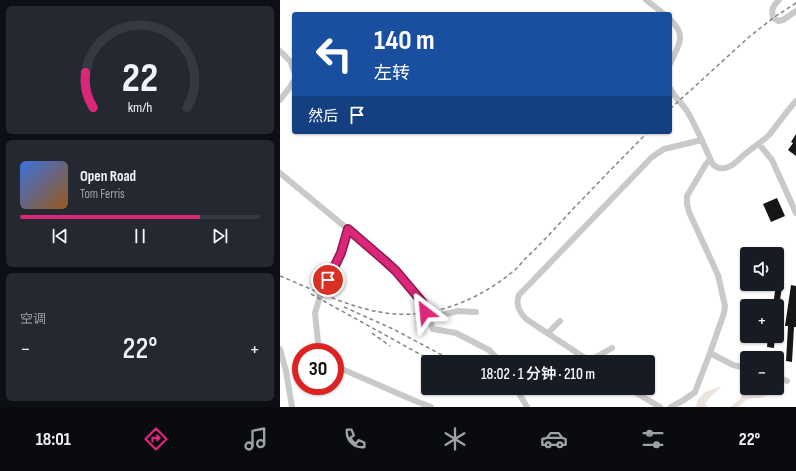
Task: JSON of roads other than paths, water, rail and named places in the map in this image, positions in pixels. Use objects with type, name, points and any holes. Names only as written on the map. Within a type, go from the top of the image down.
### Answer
[{"type":"street","points":[[646,0],[661,12]]},
{"type":"street","points":[[780,0],[773,6],[773,18],[778,21],[783,20],[796,11]]},
{"type":"street","points":[[672,22],[678,29],[681,39],[672,60]]},
{"type":"street","points":[[280,51],[290,61],[292,66]]},
{"type":"street","points":[[280,100],[292,84]]},
{"type":"street","points":[[672,92],[697,129],[714,165],[718,168],[725,169],[759,144],[796,101]]},
{"type":"street","points":[[581,355],[526,319],[521,314],[517,300],[519,295],[652,157],[664,149],[702,140]]},
{"type":"street","points":[[759,144],[772,160],[796,213]]},
{"type":"street","points":[[671,407],[695,392],[724,313],[725,306],[718,275],[689,212],[687,196],[710,159]]},
{"type":"street","points":[[280,173],[396,271],[423,303],[433,329],[456,333],[489,350],[494,355]]},
{"type":"street","points":[[319,343],[315,312],[322,293],[341,253],[348,229]]},
{"type":"street","points":[[427,315],[458,311],[476,312]]},
{"type":"street","points":[[548,333],[560,320]]},
{"type":"street","points":[[600,355],[612,348]]},
{"type":"street","points":[[280,349],[286,371],[292,407]]},
{"type":"street","points":[[710,353],[733,365],[740,366]]},
{"type":"street","points":[[344,370],[431,407]]},
{"type":"street","points":[[520,395],[527,407]]},
{"type":"street","points":[[640,395],[660,407]]},
{"type":"railway","points":[[672,107],[749,37],[773,18],[796,3]]},
{"type":"railway","points":[[280,276],[337,300],[382,312],[412,314],[443,309],[458,304],[486,290],[515,270],[646,134]]},
{"type":"railway","points":[[311,294],[421,355]]},
{"type":"railway","points":[[344,307],[393,329],[442,355]]},
{"type":"railway","points":[[372,333],[390,346]]}]
